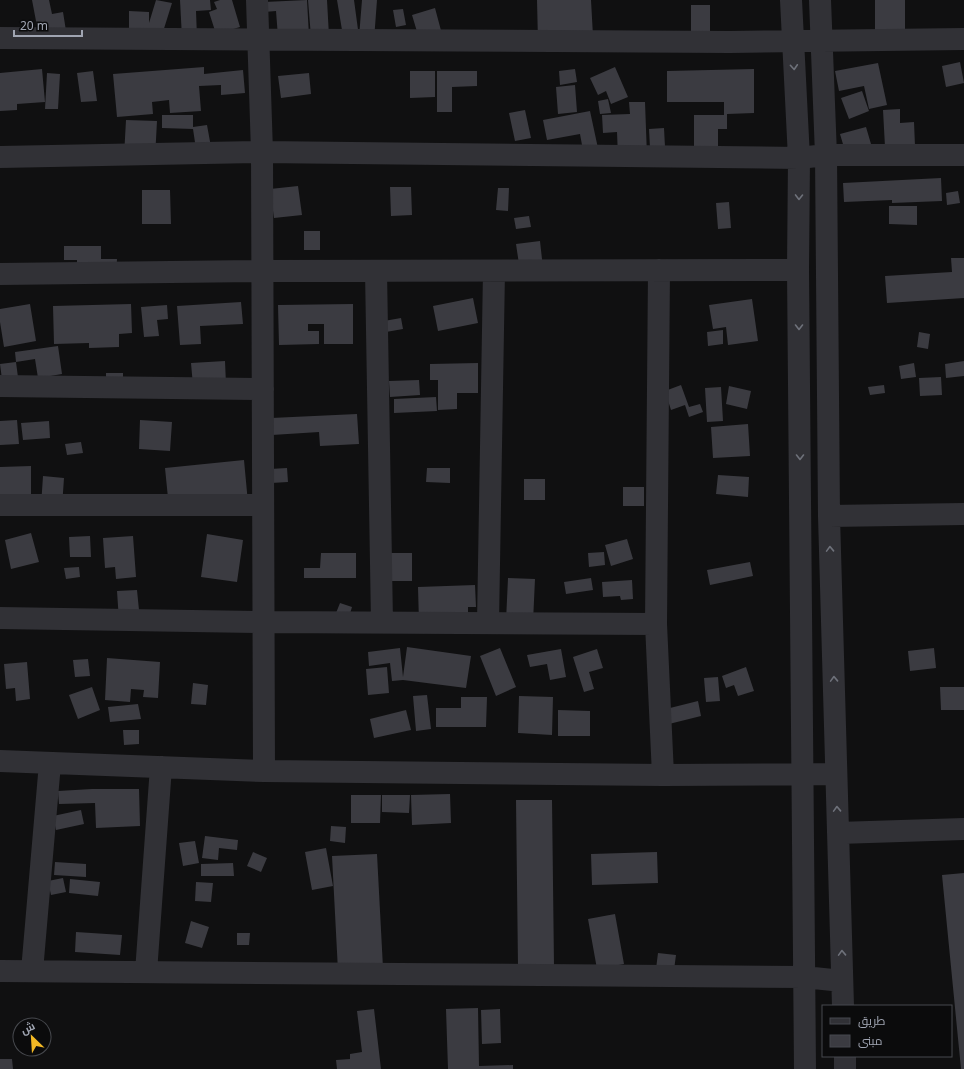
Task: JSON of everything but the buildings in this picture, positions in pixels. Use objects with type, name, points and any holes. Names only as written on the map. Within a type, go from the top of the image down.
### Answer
[{"type":"street","points":[[257,0],[262,152],[264,771]]},
{"type":"street","points":[[791,0],[799,158],[798,270],[805,1069]]},
{"type":"street","points":[[820,0],[826,155],[829,516],[843,1005]]},
{"type":"street","points":[[0,38],[792,41],[964,39]]},
{"type":"street","points":[[0,157],[262,152],[799,158],[826,155],[964,155]]},
{"type":"street","points":[[659,270],[656,624],[663,775]]},
{"type":"street","points":[[0,274],[263,271],[798,270]]},
{"type":"street","points":[[376,271],[382,622]]},
{"type":"street","points":[[488,623],[494,271]]},
{"type":"street","points":[[0,386],[263,389]]},
{"type":"street","points":[[0,505],[264,505]]},
{"type":"street","points":[[829,516],[964,514]]},
{"type":"street","points":[[0,618],[264,622],[656,624]]},
{"type":"street","points":[[0,761],[264,771],[663,775],[836,774]]},
{"type":"street","points":[[32,971],[50,763]]},
{"type":"street","points":[[146,972],[160,767]]},
{"type":"street","points":[[838,833],[964,829]]},
{"type":"street","points":[[0,971],[804,977],[842,981]]},
{"type":"street","points":[[845,1057],[845,1069]]}]
